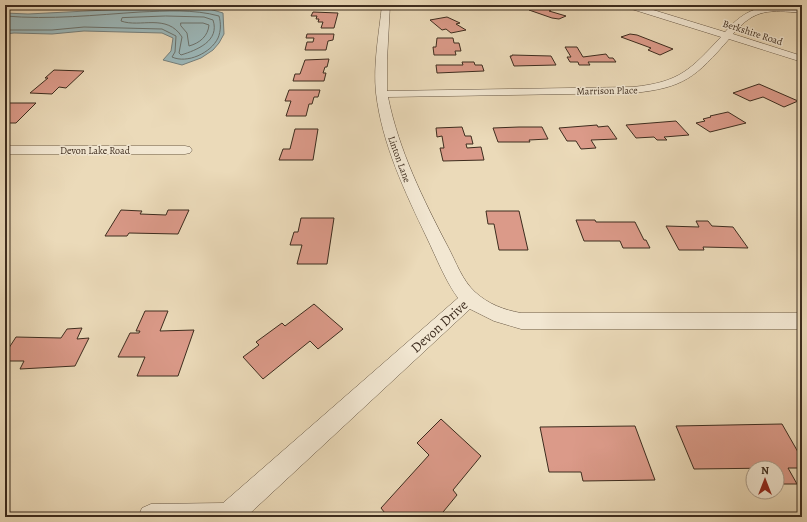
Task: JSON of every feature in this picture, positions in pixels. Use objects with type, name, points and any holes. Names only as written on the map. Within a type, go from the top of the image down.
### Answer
[{"type":"street","name":"Linton Lane","points":[[386,5],[382,63],[382,94],[388,126],[403,170],[458,284],[470,298]]},
{"type":"street","name":"Berkshire Road","points":[[628,5],[728,35],[802,60]]},
{"type":"street","name":"Marrison Place","points":[[382,94],[633,90],[656,88],[675,83],[689,75],[746,16],[767,10],[802,10]]},
{"type":"street","name":"Devon Lake Road","points":[[5,150],[185,150]]},
{"type":"street","name":"Devon Drive","points":[[227,516],[470,298],[482,307],[507,319],[521,322],[802,321]]},
{"type":"street","points":[[151,517],[227,516]]},
{"type":"water","points":[[165,7],[206,8],[223,13],[224,34],[219,43],[213,50],[201,58],[182,65],[163,60],[171,51],[173,38],[162,33],[84,31],[52,34],[5,34],[5,13],[28,14]]},
{"type":"building","points":[[687,5],[713,5],[706,9]]},
{"type":"building","points":[[540,6],[551,10],[549,11],[566,16],[559,19],[552,18],[529,10]]},
{"type":"building","points":[[313,12],[338,13],[334,28],[321,28],[323,22],[318,22],[319,19],[316,19],[317,16],[311,16]]},
{"type":"building","points":[[447,17],[460,23],[456,24],[466,30],[451,33],[446,29],[442,30],[430,20]]},
{"type":"building","points":[[307,34],[334,34],[333,40],[328,41],[326,50],[305,50],[307,42],[313,42],[314,38],[306,38]]},
{"type":"building","points":[[630,34],[637,35],[673,49],[660,55],[648,50],[651,48],[621,37]]},
{"type":"building","points":[[437,38],[453,38],[454,43],[459,43],[461,51],[455,51],[456,55],[434,55],[433,47],[436,47]]},
{"type":"building","points":[[565,47],[577,47],[583,57],[606,54],[609,58],[613,58],[616,62],[588,62],[590,65],[579,65],[578,62],[570,62],[567,57],[571,57]]},
{"type":"building","points":[[510,56],[551,56],[556,65],[514,66]]},
{"type":"building","points":[[329,59],[327,67],[325,67],[323,73],[326,73],[324,81],[293,81],[295,74],[300,74],[305,60]]},
{"type":"building","points":[[462,62],[474,62],[475,65],[482,65],[484,71],[437,73],[436,65],[463,65]]},
{"type":"building","points":[[54,70],[84,71],[66,88],[59,87],[52,94],[30,93],[48,78],[45,78]]},
{"type":"building","points":[[759,84],[798,101],[784,107],[763,97],[750,101],[733,93]]},
{"type":"building","points":[[289,90],[320,90],[318,97],[314,97],[312,104],[309,104],[306,116],[286,116],[291,101],[285,101]]},
{"type":"building","points":[[5,103],[36,103],[16,123],[5,123]]},
{"type":"building","points":[[728,112],[746,123],[710,132],[696,123],[705,121],[703,119],[711,117],[710,116]]},
{"type":"building","points":[[676,121],[689,135],[664,137],[667,140],[657,140],[654,137],[636,138],[626,125]]},
{"type":"building","points":[[597,125],[598,127],[608,126],[617,139],[591,140],[596,148],[581,149],[576,141],[567,141],[559,128]]},
{"type":"building","points":[[462,127],[465,136],[471,136],[473,144],[466,144],[467,148],[481,147],[484,160],[443,161],[440,148],[444,148],[442,136],[437,137],[436,128]]},
{"type":"building","points":[[542,127],[548,139],[529,140],[530,142],[498,142],[493,128]]},
{"type":"building","points":[[295,129],[318,129],[313,160],[279,160],[283,149],[290,149]]},
{"type":"building","points":[[121,210],[142,211],[140,214],[166,215],[168,210],[189,210],[178,234],[129,233],[127,236],[105,236]]},
{"type":"building","points":[[486,211],[519,211],[528,250],[499,250],[494,224],[488,224]]},
{"type":"building","points":[[301,218],[334,218],[327,264],[297,264],[302,245],[290,245],[294,232],[298,232]]},
{"type":"building","points":[[576,220],[595,220],[596,222],[635,222],[650,248],[623,248],[620,241],[584,241]]},
{"type":"building","points":[[696,221],[708,221],[712,226],[733,227],[748,248],[703,247],[704,250],[679,250],[666,226],[699,227]]},
{"type":"building","points":[[314,304],[343,329],[318,349],[310,341],[263,379],[243,357],[259,345],[256,342],[282,323],[285,326]]},
{"type":"building","points":[[145,311],[168,311],[160,331],[194,330],[178,376],[137,376],[145,357],[118,357],[130,333],[139,333],[140,331],[136,331]]},
{"type":"building","points":[[82,328],[77,339],[89,338],[75,366],[20,369],[24,361],[5,361],[5,354],[16,337],[61,338],[67,329]]},
{"type":"building","points":[[441,419],[481,456],[453,490],[457,495],[439,517],[388,517],[381,508],[429,455],[417,443]]},
{"type":"building","points":[[782,424],[802,459],[802,468],[788,468],[797,484],[785,484],[785,460],[745,460],[745,468],[694,469],[676,426]]},
{"type":"building","points":[[635,426],[655,480],[583,481],[581,472],[549,472],[540,427]]}]
